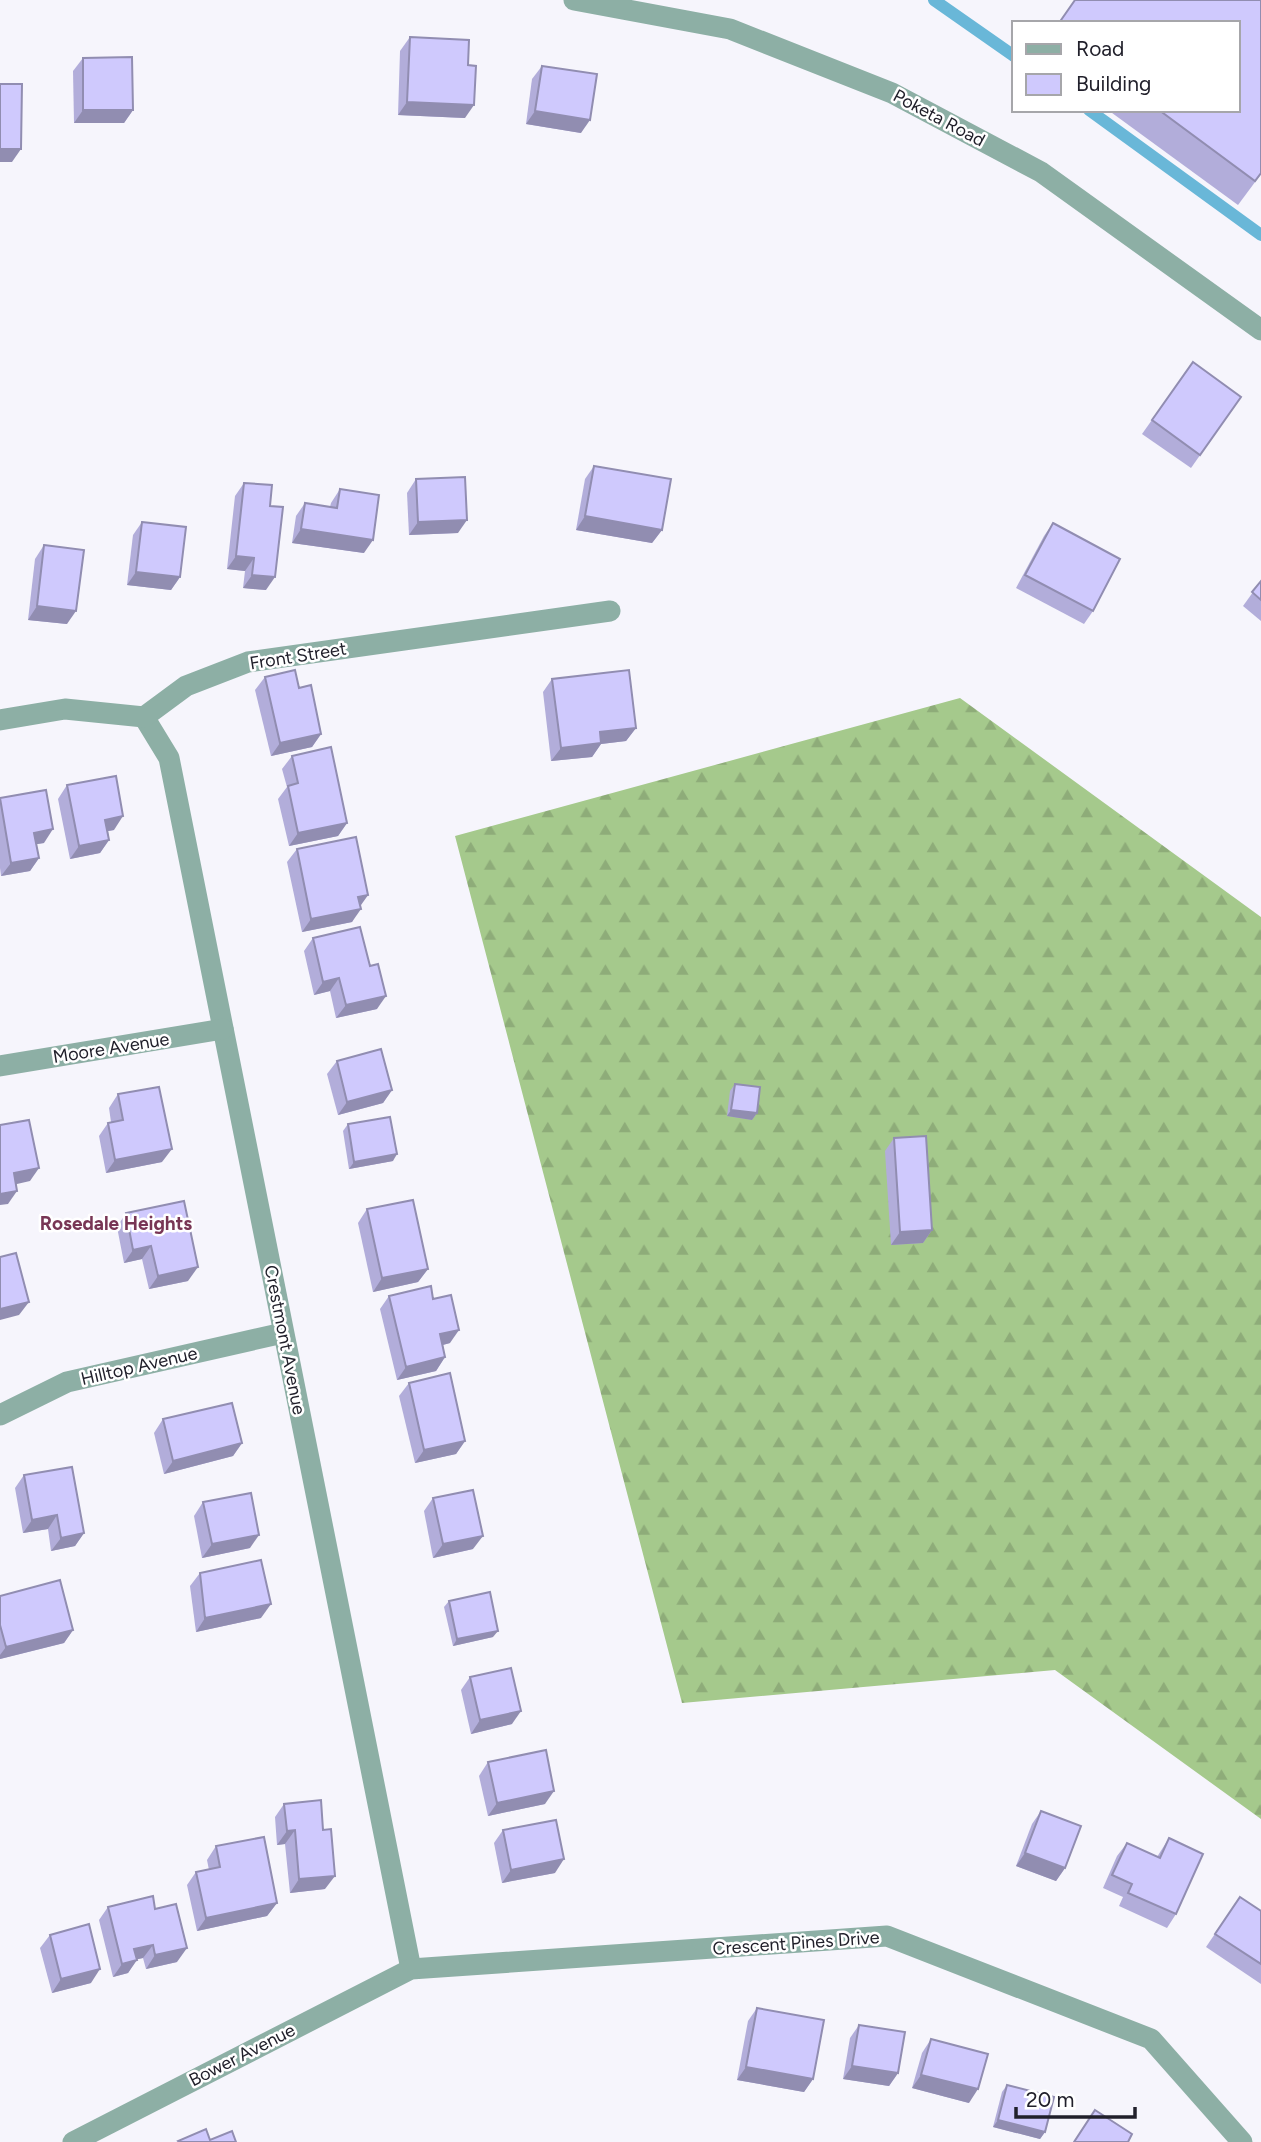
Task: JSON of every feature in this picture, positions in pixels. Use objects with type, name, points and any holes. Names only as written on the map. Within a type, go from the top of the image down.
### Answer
[{"type":"street","name":"Poketa Road","points":[[574,0],[730,29],[892,93],[1041,173],[1261,330]]},
{"type":"street","name":"Front Street","points":[[144,717],[186,686],[248,662],[610,611]]},
{"type":"street","points":[[0,720],[65,709],[144,717]]},
{"type":"street","name":"Crestmont Avenue","points":[[144,717],[169,758],[411,1969]]},
{"type":"street","name":"Moore Avenue","points":[[0,1066],[223,1029]]},
{"type":"street","name":"Hilltop Avenue","points":[[0,1415],[67,1382],[283,1333]]},
{"type":"street","name":"Crescent Pines Drive","points":[[411,1969],[887,1936],[1151,2039],[1242,2142]]},
{"type":"street","name":"Bower Avenue","points":[[73,2142],[411,1969]]},
{"type":"green space","points":[[960,698],[1261,917],[1261,1819],[1055,1670],[682,1703],[455,836]]},
{"type":"building","points":[[1075,0],[1261,0],[1261,173],[1255,181],[1162,112],[1240,112],[1240,21],[1060,21]]},
{"type":"building","points":[[410,37],[469,40],[468,65],[476,66],[474,105],[407,102]]},
{"type":"building","points":[[132,57],[133,110],[83,110],[83,58]]},
{"type":"building","points":[[542,66],[597,74],[590,120],[535,111]]},
{"type":"building","points":[[0,84],[22,84],[21,149],[0,149]]},
{"type":"building","points":[[1193,362],[1241,397],[1200,455],[1152,420]]},
{"type":"building","points":[[594,466],[671,479],[662,530],[585,516]]},
{"type":"building","points":[[465,477],[467,520],[418,522],[416,479]]},
{"type":"building","points":[[244,483],[272,485],[270,506],[283,507],[275,577],[252,575],[254,558],[236,556]]},
{"type":"building","points":[[340,489],[379,495],[373,540],[301,529],[305,503],[337,508]]},
{"type":"building","points":[[142,522],[186,527],[180,577],[136,572]]},
{"type":"building","points":[[1053,523],[1120,559],[1093,611],[1025,575]]},
{"type":"building","points":[[44,545],[84,550],[76,611],[37,606]]},
{"type":"building","points":[[1261,581],[1261,600],[1252,592]]},
{"type":"building","points":[[295,670],[299,688],[311,685],[321,734],[280,743],[265,677]]},
{"type":"building","points":[[629,670],[636,728],[600,732],[601,743],[561,748],[552,679]]},
{"type":"building","points":[[331,747],[347,823],[298,833],[288,786],[298,783],[292,756]]},
{"type":"building","points":[[116,776],[123,816],[105,820],[109,840],[79,846],[67,785]]},
{"type":"building","points":[[46,790],[53,829],[34,833],[39,858],[11,863],[0,798]]},
{"type":"building","points":[[356,837],[368,895],[358,897],[361,909],[311,919],[297,849]]},
{"type":"building","points":[[360,927],[370,966],[378,964],[386,996],[346,1005],[339,978],[323,982],[313,938]]},
{"type":"building","points":[[381,1049],[392,1090],[347,1102],[337,1061]]},
{"type":"building","points":[[735,1084],[760,1087],[757,1113],[731,1110]]},
{"type":"building","points":[[159,1087],[172,1149],[115,1160],[108,1123],[123,1120],[118,1094]]},
{"type":"building","points":[[390,1117],[397,1154],[354,1162],[348,1124]]},
{"type":"building","points":[[29,1120],[39,1168],[14,1173],[17,1191],[0,1194],[0,1125]]},
{"type":"building","points":[[926,1136],[932,1230],[900,1232],[894,1138]]},
{"type":"building","points":[[413,1200],[428,1269],[382,1278],[367,1209]]},
{"type":"building","points":[[184,1201],[198,1267],[158,1276],[151,1246],[133,1250],[126,1213]]},
{"type":"building","points":[[16,1253],[29,1302],[0,1309],[0,1257]]},
{"type":"building","points":[[431,1286],[433,1299],[451,1295],[459,1330],[440,1334],[445,1357],[406,1367],[389,1296]]},
{"type":"building","points":[[450,1373],[465,1441],[424,1450],[409,1383]]},
{"type":"building","points":[[232,1403],[242,1443],[173,1461],[163,1419]]},
{"type":"building","points":[[72,1467],[84,1533],[61,1538],[57,1515],[32,1520],[24,1475]]},
{"type":"building","points":[[473,1490],[483,1536],[443,1544],[433,1498]]},
{"type":"building","points":[[251,1493],[259,1535],[212,1544],[203,1502]]},
{"type":"building","points":[[261,1560],[271,1604],[205,1618],[200,1573]]},
{"type":"building","points":[[60,1580],[73,1630],[6,1647],[0,1625],[0,1596]]},
{"type":"building","points":[[490,1592],[498,1631],[457,1639],[449,1601]]},
{"type":"building","points":[[511,1668],[521,1711],[480,1720],[470,1677]]},
{"type":"building","points":[[546,1750],[554,1791],[497,1803],[488,1762]]},
{"type":"building","points":[[321,1800],[323,1830],[331,1829],[335,1876],[299,1879],[295,1830],[287,1831],[284,1804]]},
{"type":"building","points":[[1041,1811],[1081,1826],[1065,1868],[1025,1853]]},
{"type":"building","points":[[556,1820],[564,1859],[511,1870],[503,1830]]},
{"type":"building","points":[[264,1837],[277,1903],[206,1918],[196,1872],[220,1867],[216,1846]]},
{"type":"building","points":[[1169,1838],[1203,1854],[1176,1914],[1128,1893],[1132,1884],[1112,1875],[1127,1843],[1160,1858]]},
{"type":"building","points":[[153,1896],[155,1909],[176,1904],[187,1948],[155,1955],[153,1945],[134,1949],[137,1960],[122,1964],[108,1907]]},
{"type":"building","points":[[1240,1897],[1261,1911],[1261,1964],[1215,1934]]},
{"type":"building","points":[[89,1924],[100,1969],[61,1979],[50,1935]]},
{"type":"building","points":[[757,2008],[824,2020],[813,2079],[746,2067]]},
{"type":"building","points":[[859,2025],[905,2032],[898,2073],[852,2066]]},
{"type":"building","points":[[931,2039],[988,2054],[978,2089],[921,2075]]},
{"type":"building","points":[[1007,2085],[1054,2097],[1045,2132],[998,2120]]},
{"type":"building","points":[[1095,2110],[1132,2134],[1128,2142],[1074,2142]]},
{"type":"building","points":[[206,2129],[210,2140],[232,2131],[236,2142],[178,2141]]},
{"type":"waterway","points":[[934,0],[1012,55]]},
{"type":"waterway","points":[[1092,112],[1261,235]]},
{"type":"district","name":"Rosedale Heights","points":[[116,1223]]}]
